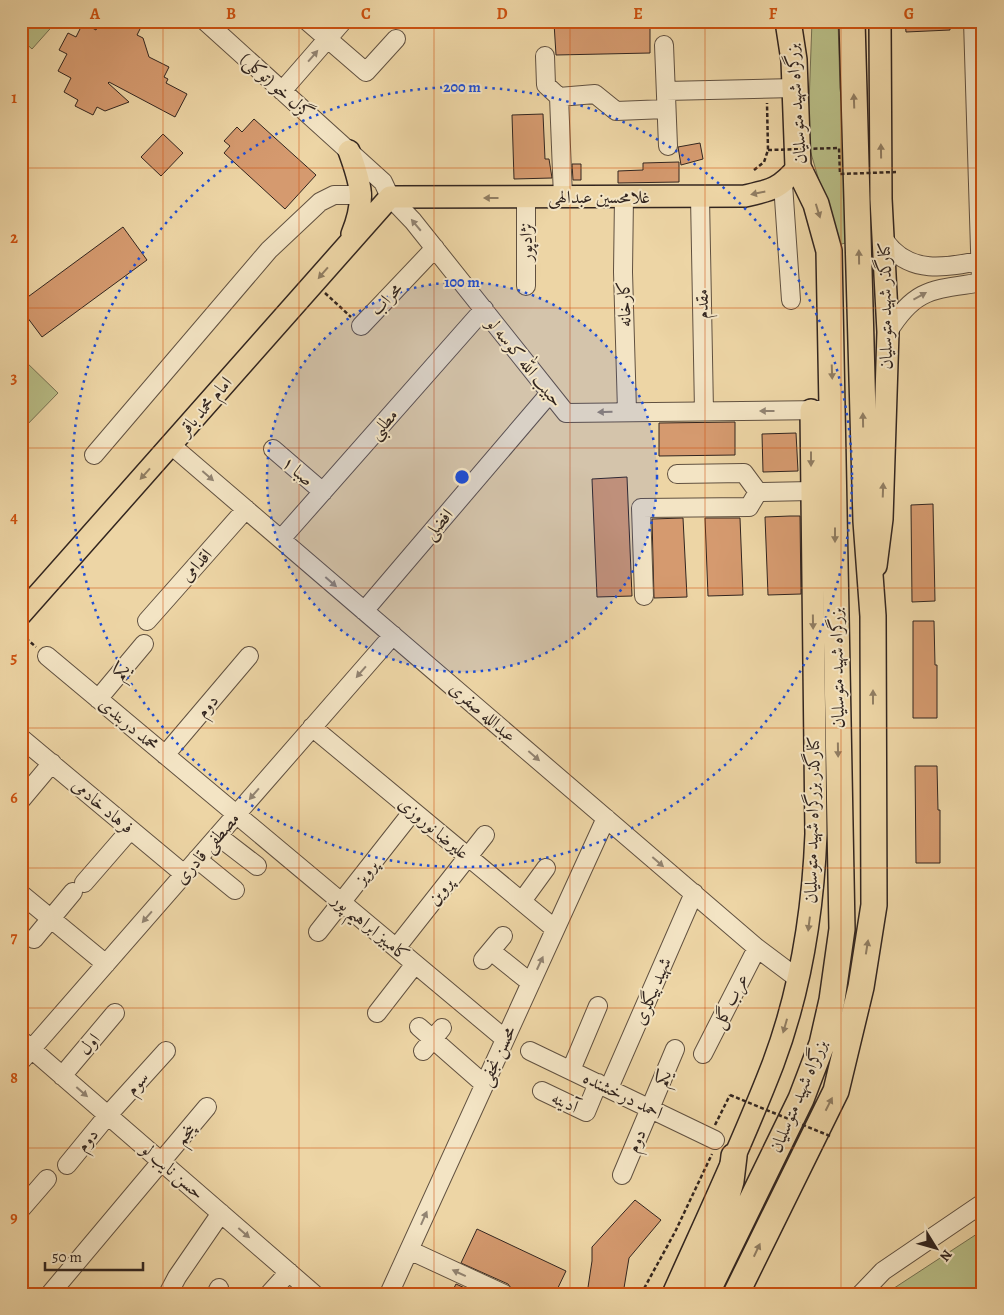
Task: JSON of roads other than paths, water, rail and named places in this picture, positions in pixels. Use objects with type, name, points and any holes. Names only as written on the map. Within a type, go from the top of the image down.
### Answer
[{"type":"highway","name":"بزرگراه شهید متوسلیان","points":[[706,1294],[801,1099],[822,1044],[832,1000],[842,929],[822,410],[829,251],[816,204],[790,175],[795,88],[794,60],[788,21]]},
{"type":"highway","points":[[794,60],[803,21]]},
{"type":"highway","name":"بزرگراه شهید متوسلیان","points":[[736,1294],[836,1091],[861,987],[874,905],[872,591],[866,521],[852,21]]},
{"type":"highway","points":[[693,1294],[722,1212],[731,1181],[734,1156]]},
{"type":"main road","name":"کنارگذر شهید متوسلیان","points":[[872,591],[882,519],[888,332],[885,241],[881,200],[880,21]]},
{"type":"main road","points":[[347,246],[360,214],[362,195],[360,179],[349,151]]},
{"type":"main road","name":"غلامحسین عبدالهی","points":[[390,197],[745,196],[769,190],[790,175]]},
{"type":"main road","name":"امام محمد باقر","points":[[21,614],[390,197]]},
{"type":"main road","name":"کنارگذر بزرگراه شهید متوسلیان","points":[[673,1294],[773,1064],[808,932],[814,878],[816,834],[811,491],[822,410]]},
{"type":"street","points":[[307,21],[366,72],[396,39]]},
{"type":"street","points":[[282,91],[343,21]]},
{"type":"street","points":[[888,332],[900,312],[915,299],[936,288],[982,282],[973,21]]},
{"type":"street","name":"گزل خو (توکلی)","points":[[209,23],[383,182],[390,197]]},
{"type":"street","points":[[664,45],[668,146]]},
{"type":"street","points":[[545,56],[546,85],[559,96],[595,94],[616,111],[666,109]]},
{"type":"street","points":[[666,90],[795,88]]},
{"type":"street","points":[[559,96],[563,197]]},
{"type":"street","points":[[790,175],[791,300]]},
{"type":"street","points":[[94,455],[269,250],[320,202],[334,195],[362,195]]},
{"type":"street","name":"کارخانه","points":[[624,196],[623,272],[627,411]]},
{"type":"street","name":"حبیب الله کوسه لو","points":[[390,197],[435,248],[566,413],[822,410]]},
{"type":"street","name":"نژادپور","points":[[526,197],[526,286]]},
{"type":"street","name":"مقدم","points":[[700,197],[704,411]]},
{"type":"street","points":[[885,241],[893,253],[905,261],[932,268],[981,260]]},
{"type":"street","name":"محراب","points":[[361,326],[435,248]]},
{"type":"street","name":"مطلبی","points":[[281,539],[484,309]]},
{"type":"street","name":"افضلی","points":[[364,610],[550,393]]},
{"type":"street","name":"عبدالله صفری","points":[[171,445],[757,948],[797,978]]},
{"type":"street","name":"صبا ۱","points":[[272,449],[323,492]]},
{"type":"street","points":[[677,474],[744,473],[758,492]]},
{"type":"street","points":[[758,492],[811,491]]},
{"type":"street","points":[[644,596],[642,508],[749,507],[758,492]]},
{"type":"street","name":"اقدامی","points":[[146,621],[246,509]]},
{"type":"street","name":"مصطفی قادری","points":[[25,1050],[106,964],[393,635]]},
{"type":"street","name":"یکم","points":[[98,699],[144,644]]},
{"type":"street","name":"محمد دربندی","points":[[47,656],[236,814]]},
{"type":"street","name":"دوم","points":[[166,755],[249,656]]},
{"type":"street","name":"علیرضا نوروزی","points":[[312,727],[555,930]]},
{"type":"street","name":"فرهاد خادمی","points":[[21,738],[184,874]]},
{"type":"street","points":[[21,800],[52,763]]},
{"type":"street","name":"پرویز","points":[[318,932],[414,811]]},
{"type":"street","name":"کامبیز ابراهیم پور","points":[[236,814],[505,1039]]},
{"type":"street","name":"محسن نجفی","points":[[389,1294],[606,818]]},
{"type":"street","points":[[34,938],[130,830]]},
{"type":"street","name":"پروین","points":[[396,948],[485,835]]},
{"type":"street","points":[[218,836],[257,866]]},
{"type":"street","points":[[197,859],[235,890]]},
{"type":"street","points":[[522,902],[546,868]]},
{"type":"street","name":"شهید بیگلری","points":[[604,1086],[694,893]]},
{"type":"street","points":[[21,894],[106,964]]},
{"type":"street","points":[[503,936],[487,956],[505,962],[531,983]]},
{"type":"street","name":"عرب گل","points":[[703,1054],[757,948]]},
{"type":"street","points":[[377,1013],[415,964]]},
{"type":"street","points":[[571,1070],[598,1006]]},
{"type":"street","name":"اول","points":[[62,1076],[115,1013]]},
{"type":"street","points":[[418,1027],[484,1084]]},
{"type":"street","name":"یکم","points":[[650,1107],[676,1049]]},
{"type":"street","name":"حسن نایب لو","points":[[25,1050],[62,1076],[314,1294]]},
{"type":"street","name":"سوم","points":[[108,1115],[166,1051]]},
{"type":"street","name":"احمد درخشنده","points":[[530,1051],[650,1107],[714,1134]]},
{"type":"street","name":"آدینه","points":[[542,1091],[586,1112],[604,1086]]},
{"type":"street","name":"پنجم","points":[[50,1294],[208,1107]]},
{"type":"street","name":"دوم","points":[[622,1175],[650,1107]]},
{"type":"street","name":"دوم","points":[[67,1165],[108,1115]]},
{"type":"street","points":[[21,1209],[47,1179]]},
{"type":"street","points":[[861,1294],[884,1271],[983,1203]]},
{"type":"street","points":[[168,1294],[177,1277],[221,1213]]},
{"type":"street","points":[[409,1250],[504,1294]]},
{"type":"street","points":[[270,1293],[289,1272]]}]
